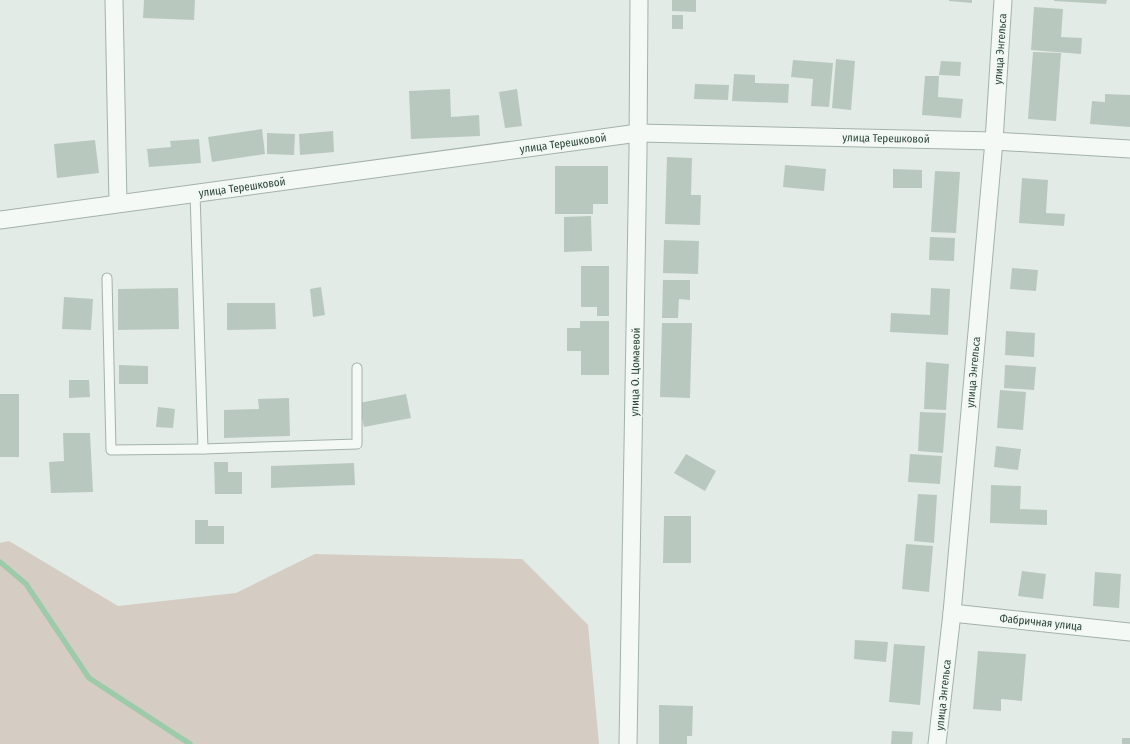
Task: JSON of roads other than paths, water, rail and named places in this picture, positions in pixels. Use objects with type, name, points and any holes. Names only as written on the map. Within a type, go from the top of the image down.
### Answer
[{"type":"street","points":[[114,0],[118,203]]},
{"type":"street","name":"улица О. Цомаевой","points":[[628,744],[639,0]]},
{"type":"street","name":"улица Энгельса","points":[[937,744],[952,613],[994,141],[1003,0]]},
{"type":"street","name":"улица Терешковой","points":[[0,220],[638,133],[994,141],[1130,149]]},
{"type":"street","name":"Фабричная улица","points":[[952,613],[1130,632]]},
{"type":"lane","points":[[195,193],[203,448]]},
{"type":"lane","points":[[107,278],[111,450],[357,444],[357,368]]},
{"type":"waterway","points":[[0,562],[26,584],[89,678],[190,744]]}]
